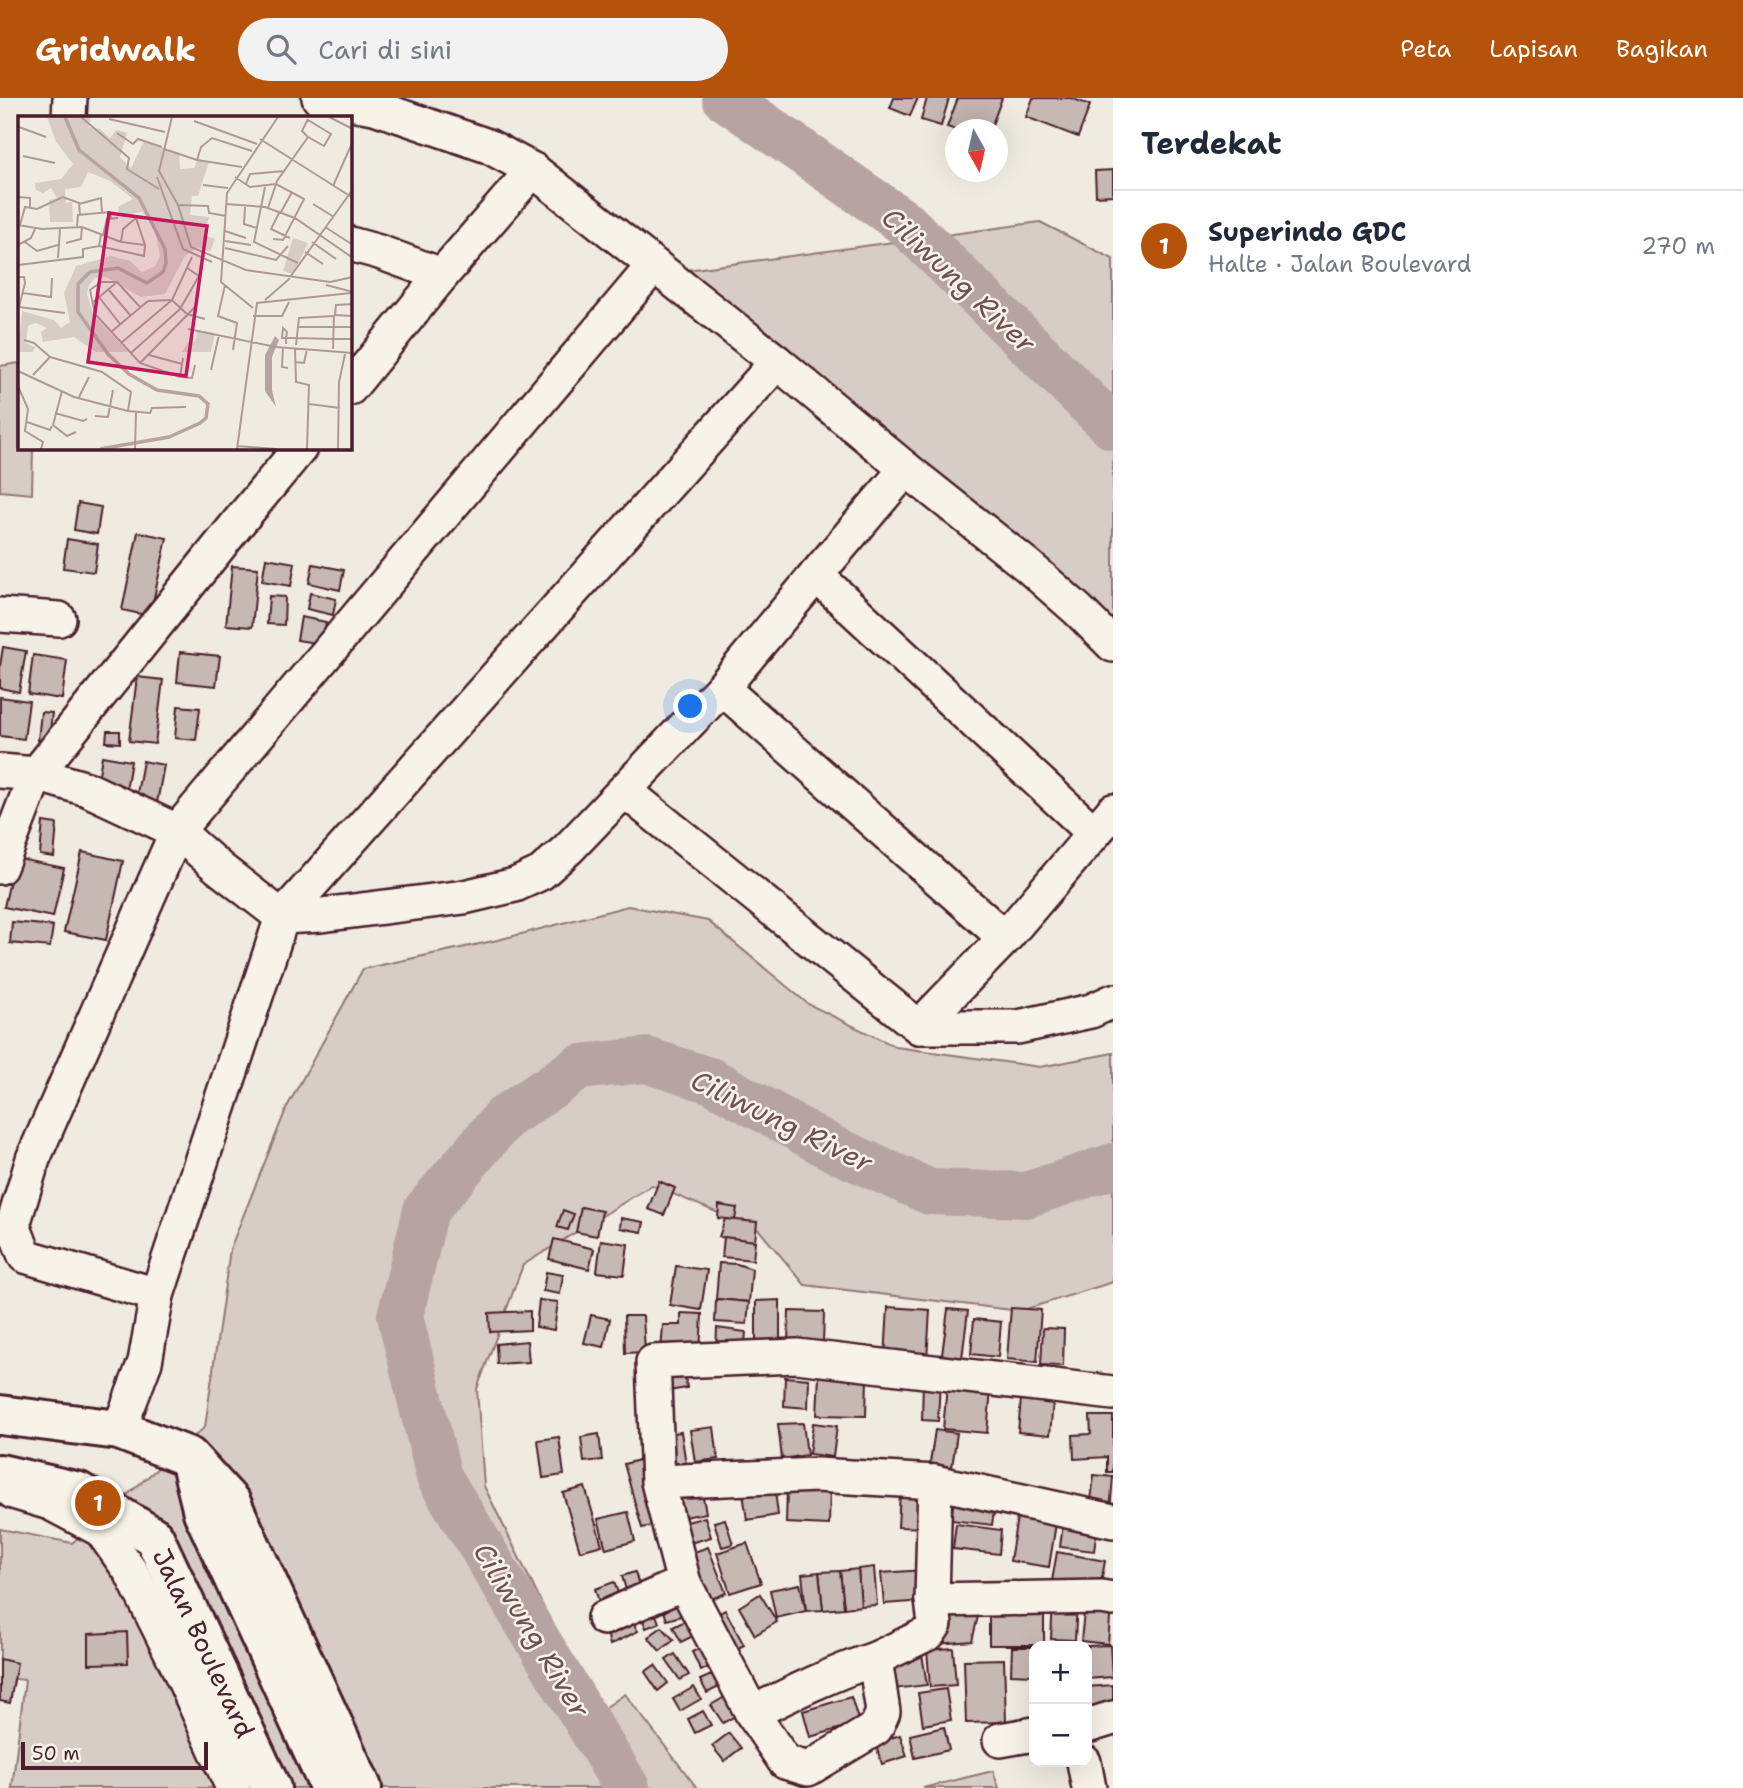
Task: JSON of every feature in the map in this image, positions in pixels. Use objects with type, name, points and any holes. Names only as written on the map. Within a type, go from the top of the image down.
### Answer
[{"type":"main road","points":[[0,1415],[119,1430],[189,1457],[231,1503],[362,1788]]},
{"type":"main road","name":"Jalan Boulevard","points":[[189,1457],[203,1512],[330,1788]]},
{"type":"main road","name":"Jalan Boulevard","points":[[0,1474],[79,1492],[154,1537],[271,1788]]},
{"type":"street","points":[[69,98],[69,116]]},
{"type":"street","points":[[319,98],[374,107],[488,146],[533,170],[777,362],[1028,566],[1113,645]]},
{"type":"street","points":[[352,386],[442,275],[533,170]]},
{"type":"street","points":[[352,245],[442,275]]},
{"type":"street","points":[[157,1294],[25,1256],[13,1225],[33,1159],[177,831],[654,265]]},
{"type":"street","points":[[119,1430],[145,1362],[157,1294],[282,917],[777,362]]},
{"type":"street","points":[[0,867],[36,774],[298,450]]},
{"type":"street","points":[[0,771],[36,774],[87,789],[177,831],[282,917],[321,915],[464,897],[515,886],[541,873],[568,849],[722,688],[906,469]]},
{"type":"street","points":[[816,575],[1103,822],[1005,939],[919,1027]]},
{"type":"street","points":[[0,615],[59,619]]},
{"type":"street","points":[[722,688],[1005,939]]},
{"type":"street","points":[[625,791],[919,1027],[1018,1027],[1091,1011],[1113,1001]]},
{"type":"street","points":[[875,1659],[883,1712],[876,1728],[808,1769],[785,1762],[752,1713],[684,1583],[658,1482],[653,1362],[797,1356],[1113,1392]]},
{"type":"street","points":[[658,1482],[817,1475],[935,1482],[1113,1521]]},
{"type":"street","points":[[752,1713],[813,1683],[875,1659],[929,1633],[935,1624],[932,1600],[935,1482]]},
{"type":"street","points":[[0,1488],[50,1503],[101,1530],[131,1572],[174,1658],[233,1788]]},
{"type":"street","points":[[604,1618],[684,1583]]},
{"type":"street","points":[[932,1600],[1113,1599]]},
{"type":"street","points":[[1092,1724],[1113,1718]]},
{"type":"street","points":[[1000,1740],[1029,1735]]},
{"type":"street","points":[[1085,1767],[1089,1788]]},
{"type":"shaded area","points":[[1040,222],[1113,259],[1113,620],[687,270]]},
{"type":"shaded area","points":[[18,363],[18,450],[33,450],[32,494],[0,491],[0,366]]},
{"type":"shaded area","points":[[628,906],[708,921],[808,1004],[896,1047],[1040,1067],[1113,1053],[1113,1282],[1020,1311],[805,1285],[759,1230],[652,1185],[523,1265],[477,1389],[484,1486],[596,1714],[625,1694],[697,1788],[12,1788],[25,1680],[0,1677],[0,1529],[72,1543],[205,1427],[230,1249],[287,1107],[363,969],[498,940]]},
{"type":"shaded area","points":[[993,1771],[999,1788],[923,1788]]},
{"type":"building","points":[[894,98],[918,98],[910,116],[890,108]]},
{"type":"building","points":[[927,98],[949,98],[941,126],[921,120]]},
{"type":"building","points":[[958,98],[1002,98],[994,119],[950,119]]},
{"type":"building","points":[[1033,98],[1071,98],[1090,105],[1078,137],[1026,117]]},
{"type":"building","points":[[1113,170],[1113,195],[1096,196],[1095,171]]},
{"type":"building","points":[[78,503],[101,507],[97,534],[74,530]]},
{"type":"building","points":[[138,532],[167,538],[150,616],[122,610]]},
{"type":"building","points":[[67,539],[98,544],[94,572],[63,568]]},
{"type":"building","points":[[266,558],[295,563],[291,586],[262,581]]},
{"type":"building","points":[[313,564],[344,570],[340,590],[309,583]]},
{"type":"building","points":[[232,566],[258,568],[252,627],[226,625]]},
{"type":"building","points":[[310,593],[336,599],[333,615],[307,609]]},
{"type":"building","points":[[269,596],[285,597],[284,625],[267,624]]},
{"type":"building","points":[[301,617],[326,622],[322,644],[297,640]]},
{"type":"building","points":[[3,647],[26,651],[19,692],[0,688]]},
{"type":"building","points":[[180,652],[220,656],[216,686],[177,682]]},
{"type":"building","points":[[33,655],[67,660],[62,699],[28,694]]},
{"type":"building","points":[[137,677],[163,680],[155,744],[129,741]]},
{"type":"building","points":[[0,697],[29,701],[24,739],[0,736]]},
{"type":"building","points":[[178,706],[200,708],[196,740],[175,738]]},
{"type":"building","points":[[41,712],[52,713],[49,741],[38,740]]},
{"type":"building","points":[[107,731],[120,731],[120,743],[106,742]]},
{"type":"building","points":[[102,756],[131,761],[126,791],[97,786]]},
{"type":"building","points":[[143,761],[164,765],[157,803],[136,799]]},
{"type":"building","points":[[43,822],[57,824],[54,857],[40,855]]},
{"type":"building","points":[[82,852],[123,861],[106,940],[64,932]]},
{"type":"building","points":[[15,858],[64,868],[53,917],[4,907]]},
{"type":"building","points":[[12,922],[53,926],[50,947],[10,943]]},
{"type":"building","points":[[659,1181],[675,1188],[664,1215],[648,1209]]},
{"type":"building","points":[[719,1205],[737,1208],[735,1220],[718,1218]]},
{"type":"building","points":[[581,1207],[602,1211],[597,1236],[576,1232]]},
{"type":"building","points":[[563,1210],[574,1214],[568,1230],[557,1227]]},
{"type":"building","points":[[621,1218],[644,1222],[642,1232],[620,1228]]},
{"type":"building","points":[[725,1219],[757,1222],[755,1241],[719,1237]]},
{"type":"building","points":[[724,1237],[755,1241],[753,1260],[722,1257]]},
{"type":"building","points":[[554,1239],[594,1249],[589,1269],[549,1259]]},
{"type":"building","points":[[601,1240],[628,1244],[624,1275],[597,1272]]},
{"type":"building","points":[[719,1263],[737,1264],[752,1269],[749,1302],[716,1299]]},
{"type":"building","points":[[676,1266],[707,1270],[701,1310],[670,1305]]},
{"type":"building","points":[[546,1272],[563,1275],[560,1294],[543,1291]]},
{"type":"building","points":[[716,1299],[749,1302],[747,1324],[715,1322]]},
{"type":"building","points":[[539,1300],[558,1302],[554,1330],[536,1327]]},
{"type":"building","points":[[780,1300],[780,1341],[756,1341],[756,1301]]},
{"type":"building","points":[[888,1307],[930,1310],[927,1360],[885,1358]]},
{"type":"building","points":[[1011,1308],[1041,1310],[1037,1362],[1007,1359]]},
{"type":"building","points":[[948,1309],[968,1311],[962,1358],[942,1355]]},
{"type":"building","points":[[530,1311],[530,1330],[490,1332],[489,1313]]},
{"type":"building","points":[[789,1311],[824,1312],[823,1345],[788,1344]]},
{"type":"building","points":[[681,1313],[702,1314],[700,1354],[661,1352],[663,1325],[681,1325]]},
{"type":"building","points":[[591,1315],[610,1319],[604,1347],[584,1343]]},
{"type":"building","points":[[624,1316],[643,1316],[645,1352],[625,1353]]},
{"type":"building","points":[[974,1319],[1001,1322],[998,1357],[971,1354]]},
{"type":"building","points":[[717,1328],[746,1332],[744,1353],[716,1351]]},
{"type":"building","points":[[1043,1328],[1064,1329],[1063,1366],[1041,1365]]},
{"type":"building","points":[[527,1341],[529,1362],[497,1364],[496,1344]]},
{"type":"building","points":[[683,1363],[687,1388],[662,1392],[659,1367]]},
{"type":"building","points":[[819,1376],[867,1377],[866,1416],[817,1415]]},
{"type":"building","points":[[785,1377],[809,1379],[808,1408],[784,1406]]},
{"type":"building","points":[[923,1379],[940,1380],[938,1421],[922,1420]]},
{"type":"building","points":[[947,1386],[991,1390],[987,1433],[943,1429]]},
{"type":"building","points":[[1021,1399],[1053,1402],[1050,1435],[1018,1432]]},
{"type":"building","points":[[1090,1416],[1113,1416],[1113,1472],[1107,1472],[1107,1457],[1074,1459],[1073,1435],[1091,1434]]},
{"type":"building","points":[[803,1423],[807,1455],[782,1459],[778,1424]]},
{"type":"building","points":[[813,1423],[837,1426],[833,1457],[809,1454]]},
{"type":"building","points":[[714,1427],[718,1459],[695,1462],[690,1430]]},
{"type":"building","points":[[935,1430],[957,1433],[952,1467],[930,1463]]},
{"type":"building","points":[[681,1432],[686,1464],[665,1467],[661,1435]]},
{"type":"building","points":[[599,1434],[602,1460],[584,1462],[581,1437]]},
{"type":"building","points":[[559,1437],[564,1475],[543,1478],[538,1440]]},
{"type":"building","points":[[643,1459],[660,1524],[642,1528],[624,1464]]},
{"type":"building","points":[[1094,1475],[1113,1477],[1110,1511],[1090,1509]]},
{"type":"building","points":[[700,1482],[706,1513],[673,1519],[667,1489]]},
{"type":"building","points":[[774,1482],[778,1515],[747,1520],[742,1486]]},
{"type":"building","points":[[585,1487],[602,1545],[580,1551],[563,1493]]},
{"type":"building","points":[[787,1487],[830,1488],[829,1525],[786,1523]]},
{"type":"building","points":[[900,1492],[934,1493],[933,1528],[898,1527]]},
{"type":"building","points":[[954,1499],[995,1504],[992,1525],[951,1520]]},
{"type":"building","points":[[1018,1511],[1057,1517],[1049,1567],[1010,1561]]},
{"type":"building","points":[[628,1512],[635,1541],[606,1549],[598,1519]]},
{"type":"building","points":[[705,1517],[711,1537],[679,1546],[673,1526]]},
{"type":"building","points":[[1064,1517],[1098,1522],[1094,1551],[1060,1547]]},
{"type":"building","points":[[725,1519],[733,1544],[722,1547],[714,1522]]},
{"type":"building","points":[[956,1524],[1001,1530],[999,1554],[953,1549]]},
{"type":"building","points":[[747,1543],[761,1583],[730,1593],[717,1553]]},
{"type":"building","points":[[708,1547],[726,1593],[701,1603],[683,1556]]},
{"type":"building","points":[[1057,1552],[1105,1561],[1100,1589],[1052,1581]]},
{"type":"building","points":[[874,1567],[877,1605],[861,1606],[858,1569]]},
{"type":"building","points":[[858,1569],[861,1606],[844,1608],[840,1571]]},
{"type":"building","points":[[924,1570],[926,1601],[884,1604],[881,1573]]},
{"type":"building","points":[[840,1571],[844,1608],[823,1610],[819,1572]]},
{"type":"building","points":[[635,1572],[641,1592],[628,1597],[622,1576]]},
{"type":"building","points":[[819,1572],[823,1610],[806,1611],[802,1574]]},
{"type":"building","points":[[614,1582],[620,1598],[600,1605],[595,1589]]},
{"type":"building","points":[[800,1584],[806,1611],[776,1618],[770,1590]]},
{"type":"building","points":[[760,1594],[777,1622],[755,1635],[739,1607]]},
{"type":"building","points":[[659,1597],[694,1612],[667,1620]]},
{"type":"building","points":[[650,1599],[659,1623],[646,1628],[637,1604]]},
{"type":"building","points":[[989,1601],[1044,1602],[1044,1641],[1029,1641],[1029,1645],[989,1645]]},
{"type":"building","points":[[1053,1601],[1077,1602],[1075,1640],[1051,1639]]},
{"type":"building","points":[[1085,1603],[1111,1605],[1108,1644],[1081,1641]]},
{"type":"building","points":[[980,1608],[972,1641],[938,1644],[939,1611]]},
{"type":"building","points":[[725,1610],[744,1645],[723,1656],[704,1621]]},
{"type":"building","points":[[626,1612],[638,1631],[610,1645],[604,1620]]},
{"type":"building","points":[[691,1618],[699,1633],[681,1642],[673,1627]]},
{"type":"building","points":[[662,1627],[674,1640],[660,1651],[648,1637]]},
{"type":"building","points":[[127,1632],[128,1663],[89,1664],[89,1634]]},
{"type":"building","points":[[708,1644],[717,1663],[701,1671],[692,1652]]},
{"type":"building","points":[[1110,1645],[1112,1677],[1092,1679],[1092,1646]]},
{"type":"building","points":[[1012,1647],[1029,1647],[1029,1675],[1011,1674]]},
{"type":"building","points":[[953,1648],[956,1685],[930,1687],[927,1650]]},
{"type":"building","points":[[675,1654],[689,1675],[680,1680],[666,1660]]},
{"type":"building","points":[[922,1654],[927,1685],[885,1690],[881,1660]]},
{"type":"building","points":[[0,1659],[17,1663],[10,1703],[0,1701]]},
{"type":"building","points":[[1004,1659],[1006,1722],[966,1723],[964,1660]]},
{"type":"building","points":[[655,1665],[668,1683],[658,1691],[645,1672]]},
{"type":"building","points":[[725,1669],[731,1681],[707,1693],[700,1680]]},
{"type":"building","points":[[1113,1685],[1113,1716],[1092,1718],[1092,1687]]},
{"type":"building","points":[[694,1687],[701,1699],[680,1711],[673,1699]]},
{"type":"building","points":[[946,1689],[951,1720],[923,1725],[918,1693]]},
{"type":"building","points":[[735,1691],[746,1710],[723,1723],[711,1705]]},
{"type":"building","points":[[851,1697],[859,1723],[810,1737],[803,1711]]},
{"type":"building","points":[[703,1711],[711,1725],[695,1733],[688,1719]]},
{"type":"building","points":[[944,1727],[949,1750],[915,1758],[910,1735]]},
{"type":"building","points":[[729,1733],[741,1748],[724,1761],[712,1746]]},
{"type":"building","points":[[900,1735],[907,1756],[882,1764],[875,1743]]},
{"type":"waterway","name":"Ciliwung River","points":[[725,98],[906,224],[1113,427]]},
{"type":"waterway","name":"Ciliwung River","points":[[627,1788],[439,1477],[400,1316],[426,1210],[504,1118],[580,1067],[646,1060],[712,1081],[832,1148],[930,1192],[1026,1195],[1113,1166]]},
{"type":"place","name":"Superindo GDC","points":[[98,1503]]}]
